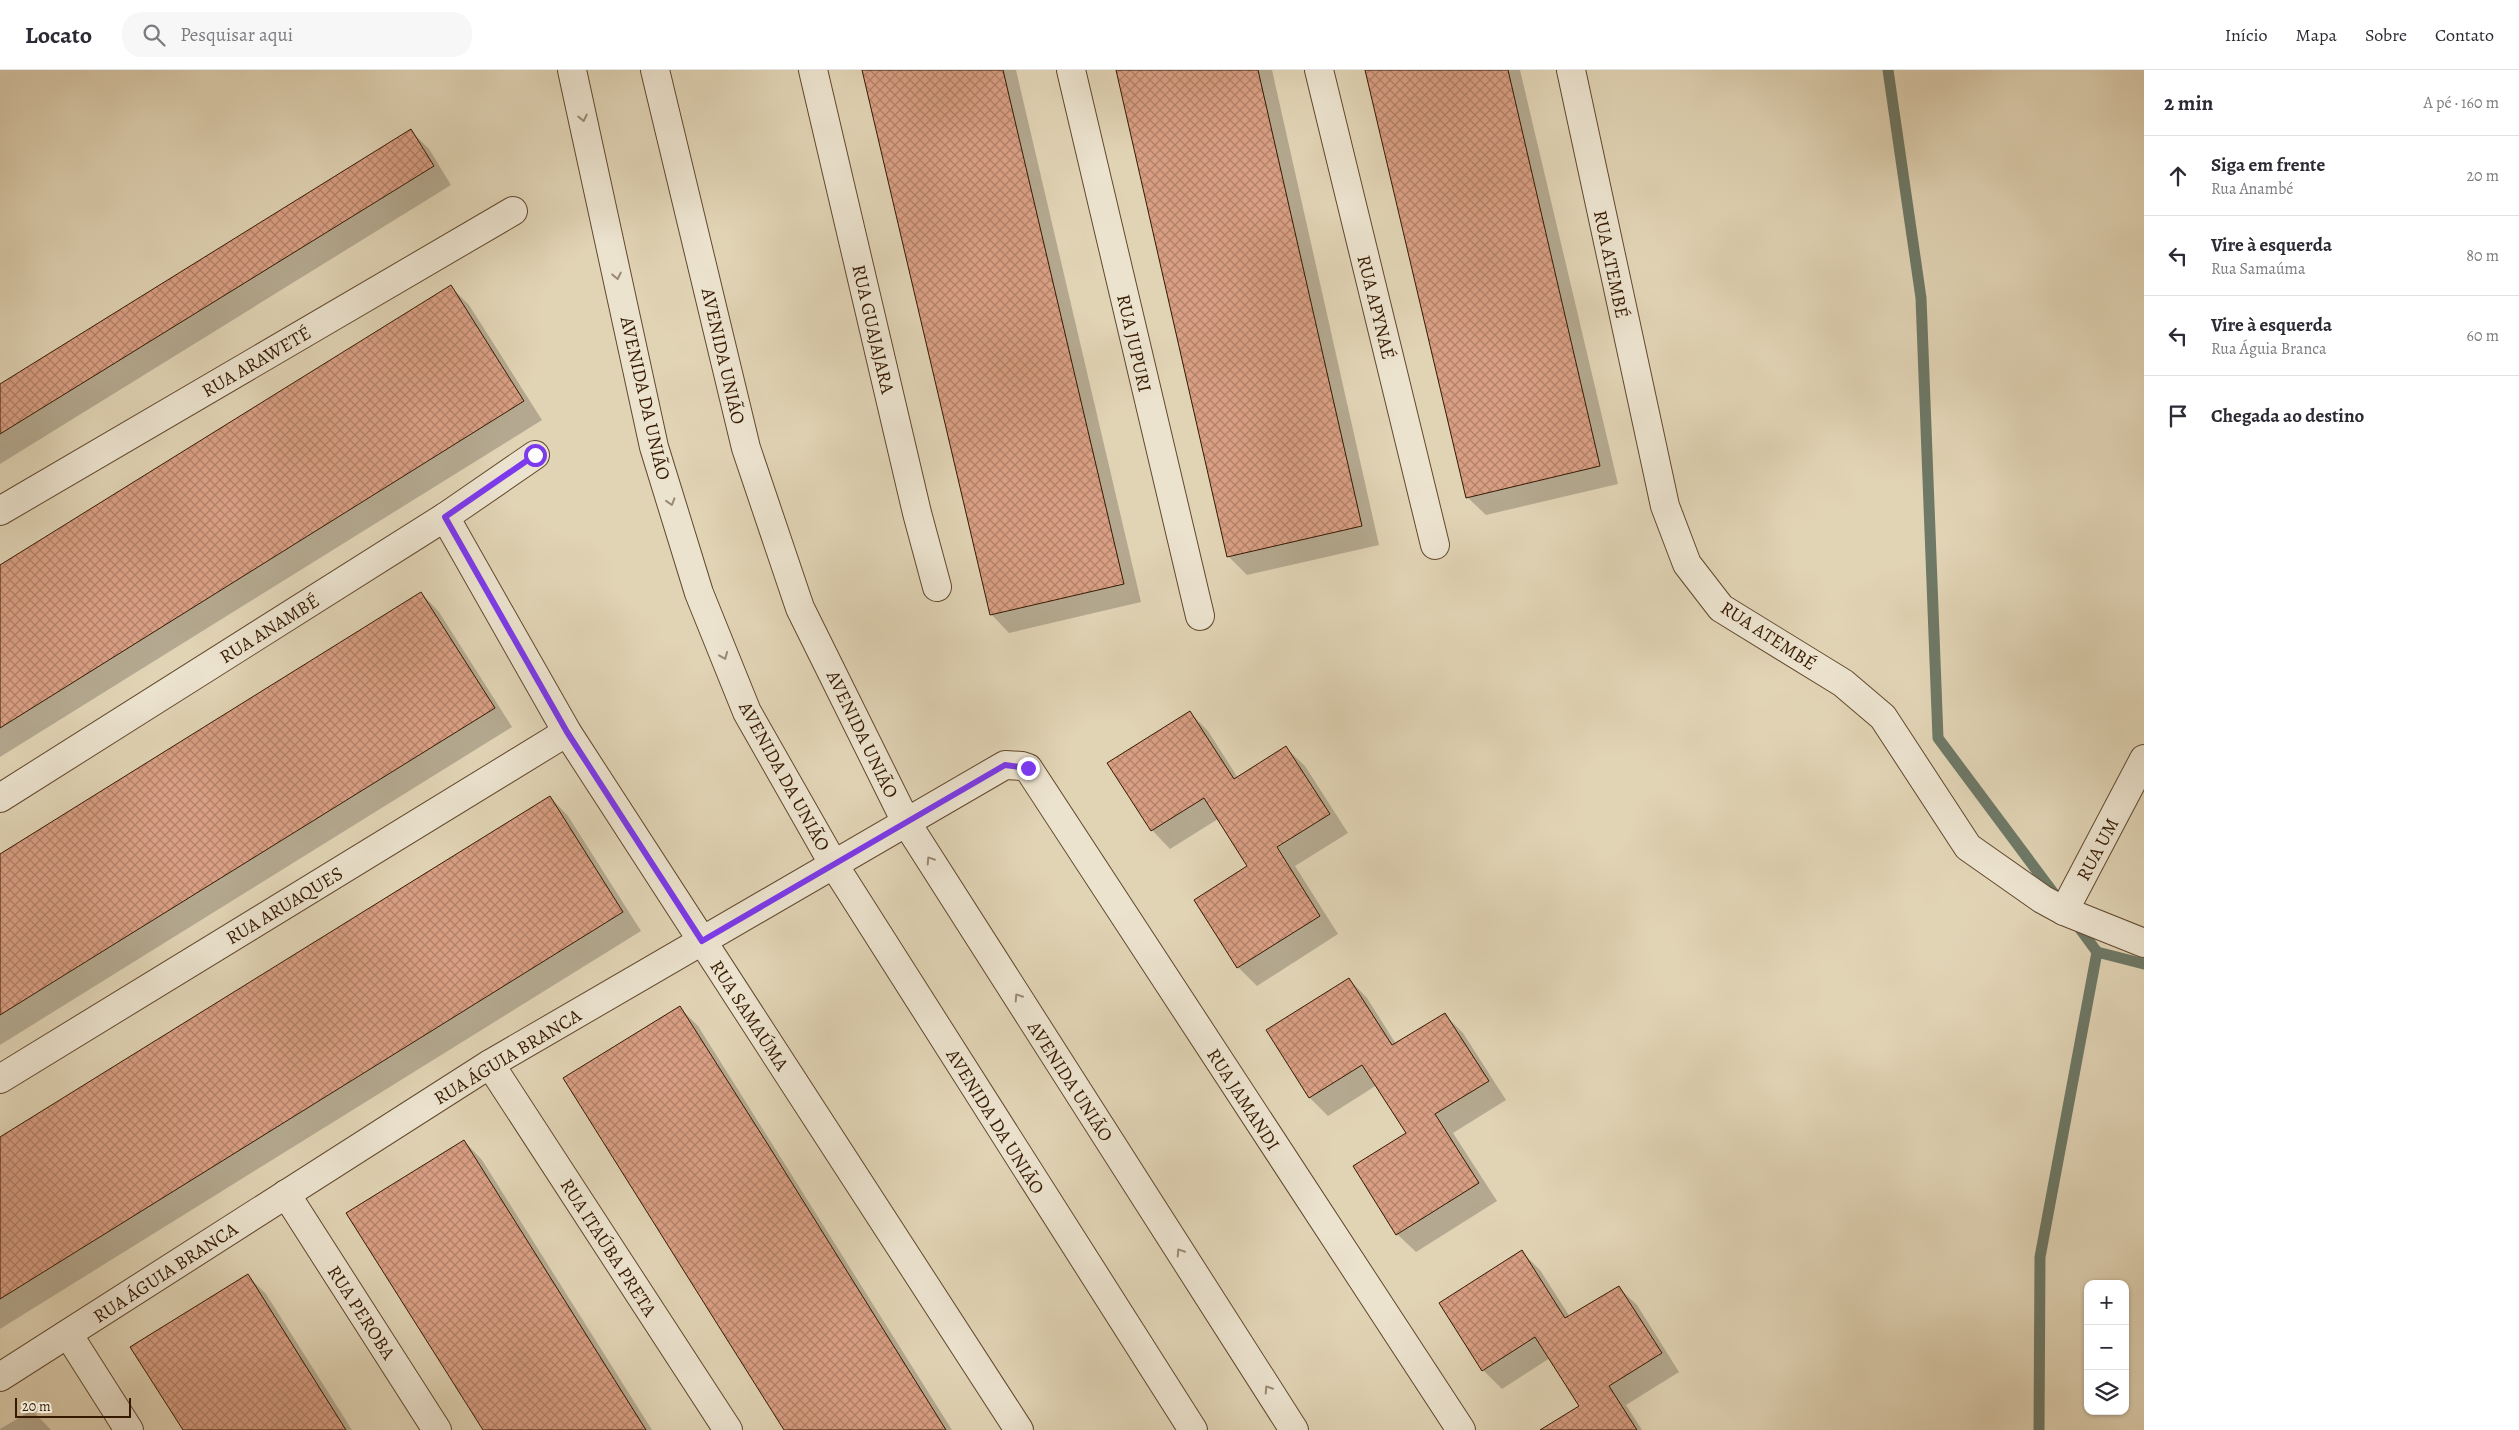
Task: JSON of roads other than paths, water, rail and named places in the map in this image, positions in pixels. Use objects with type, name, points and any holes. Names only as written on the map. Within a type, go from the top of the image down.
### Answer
[{"type":"street","name":"AVENIDA DA UNIÃO","points":[[572,70],[654,447],[699,593],[747,712],[834,865],[1193,1430]]},
{"type":"street","name":"AVENIDA UNIÃO","points":[[655,70],[744,438],[800,608],[906,822],[1294,1430]]},
{"type":"street","name":"RUA GUAJAJARA","points":[[813,70],[916,513],[937,587]]},
{"type":"street","name":"RUA JUPURI","points":[[1071,70],[1200,616]]},
{"type":"street","name":"RUA APYNAÉ","points":[[1319,70],[1435,544]]},
{"type":"street","name":"RUA ATEMBÉ","points":[[1571,70],[1665,506],[1688,564],[1721,608],[1843,683],[1883,717],[1968,847],[2042,899],[2064,911],[2144,943]]},
{"type":"street","name":"RUA ARAWETÉ","points":[[0,511],[513,211]]},
{"type":"street","name":"RUA ANAMBÉ","points":[[0,798],[445,517],[535,455]]},
{"type":"street","name":"RUA SAMAÚMA","points":[[445,517],[567,732],[1018,1430]]},
{"type":"street","name":"RUA ARUAQUES","points":[[0,1079],[567,732]]},
{"type":"street","name":"RUA UM","points":[[2064,911],[2144,759]]},
{"type":"street","name":"RUA ÁGUIA BRANCA","points":[[0,1377],[490,1064],[1005,765],[1028,768]]},
{"type":"street","name":"RUA JAMANDI","points":[[1028,768],[1461,1430]]},
{"type":"street","name":"RUA ITAÚBA PRETA","points":[[490,1064],[728,1430]]},
{"type":"street","name":"RUA PEROBA","points":[[286,1194],[437,1430]]},
{"type":"street","points":[[68,1334],[129,1430]]},
{"type":"waterway","points":[[1888,70],[1921,298],[1938,738],[2058,899]]},
{"type":"waterway","points":[[2039,1430],[2040,1257],[2097,952],[2075,922]]},
{"type":"waterway","points":[[2097,952],[2144,964]]}]
